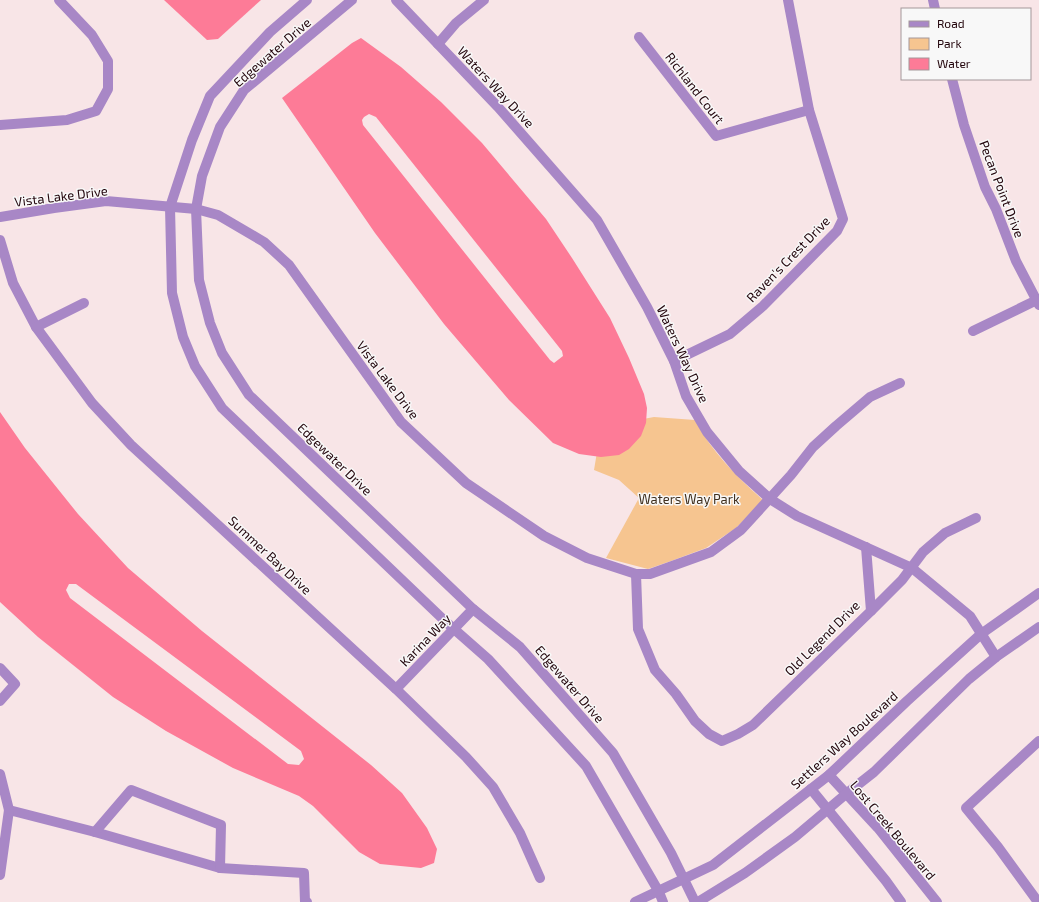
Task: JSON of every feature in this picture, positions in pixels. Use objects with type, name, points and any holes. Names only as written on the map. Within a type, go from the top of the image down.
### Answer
[{"type":"street","points":[[0,125],[67,120],[96,111],[108,89],[108,61],[92,35],[59,0]]},
{"type":"street","name":"Edgewater Drive","points":[[308,0],[270,32],[210,96],[192,140],[170,207],[172,293],[183,337],[195,366],[222,408],[454,629],[488,659],[586,766],[659,892],[663,902]]},
{"type":"street","name":"Edgewater Drive","points":[[352,0],[244,90],[220,127],[202,176],[196,209],[199,280],[210,323],[222,353],[249,395],[473,609],[520,647],[613,753],[671,853],[697,902]]},
{"type":"street","name":"Waters Way Drive","points":[[396,0],[498,107],[597,220],[647,307],[674,361],[686,396],[707,432],[739,471],[770,499],[797,516],[912,568],[970,616],[996,657]]},
{"type":"street","points":[[438,44],[456,23],[484,0]]},
{"type":"street","name":"Raven's Crest Drive","points":[[674,361],[730,334],[763,306],[837,231],[843,219],[809,110],[788,0]]},
{"type":"street","name":"Richland Court","points":[[639,37],[716,136],[809,110]]},
{"type":"street","name":"Pecan Point Drive","points":[[952,80],[964,125],[984,187],[996,209],[1016,261],[1038,301]]},
{"type":"street","name":"Vista Lake Drive","points":[[0,217],[106,201],[196,209],[218,216],[264,242],[289,265],[401,422],[466,483],[544,536],[586,558],[636,574],[650,574],[711,552],[741,530],[770,499],[813,447],[836,426],[870,397],[900,383]]},
{"type":"street","name":"Summer Bay Drive","points":[[0,240],[13,283],[36,328],[92,404],[131,445],[396,689],[466,757],[493,787],[520,833],[540,878]]},
{"type":"street","points":[[973,331],[1038,301]]},
{"type":"street","points":[[36,328],[84,303]]},
{"type":"street","points":[[871,611],[902,580],[923,552],[945,533],[976,518]]},
{"type":"street","name":"Old Legend Drive","points":[[636,574],[638,629],[655,670],[676,694],[695,721],[709,734],[722,741],[753,725],[871,611],[866,547]]},
{"type":"street","name":"Settlers Way Boulevard","points":[[635,902],[659,892],[712,865],[829,775],[907,701],[981,634],[1039,593]]},
{"type":"street","name":"Karina Way","points":[[396,689],[473,609]]},
{"type":"street","points":[[697,902],[745,873],[795,837],[874,772],[969,679],[996,657],[1039,627]]},
{"type":"street","points":[[0,668],[15,684],[0,701]]},
{"type":"street","points":[[1038,902],[998,847],[966,808],[1039,742]]},
{"type":"street","points":[[0,774],[9,810],[0,875]]},
{"type":"street","name":"Lost Creek Boulevard","points":[[829,775],[882,834],[937,902]]},
{"type":"street","points":[[811,789],[886,881],[901,902]]},
{"type":"street","points":[[95,832],[131,790],[221,825],[220,868]]},
{"type":"street","points":[[9,810],[95,832],[220,868],[304,873],[306,902]]},
{"type":"green space","name":"Waters Way Park","points":[[654,417],[695,420],[709,443],[725,463],[763,500],[736,528],[706,548],[648,569],[606,558],[639,498],[619,480],[594,470],[598,446],[638,420]]},
{"type":"water","points":[[164,0],[261,0],[218,39],[207,40]]},
{"type":"water","points":[[361,38],[401,67],[441,102],[482,143],[546,219],[610,318],[644,394],[647,408],[646,423],[641,436],[629,449],[619,455],[601,457],[579,454],[553,443],[509,400],[444,324],[375,233],[282,98],[352,43]],"holes":[[[369,114],[376,117],[562,351],[563,356],[554,363],[550,360],[363,125],[362,120],[364,117]]]},
{"type":"water","points":[[0,412],[25,448],[78,514],[128,568],[202,631],[371,765],[402,793],[427,828],[437,849],[434,863],[421,868],[380,864],[359,852],[313,806],[299,796],[233,768],[166,731],[113,697],[38,637],[0,602]],"holes":[[[69,584],[76,584],[301,751],[304,759],[299,765],[288,764],[70,598],[66,590]]]}]
